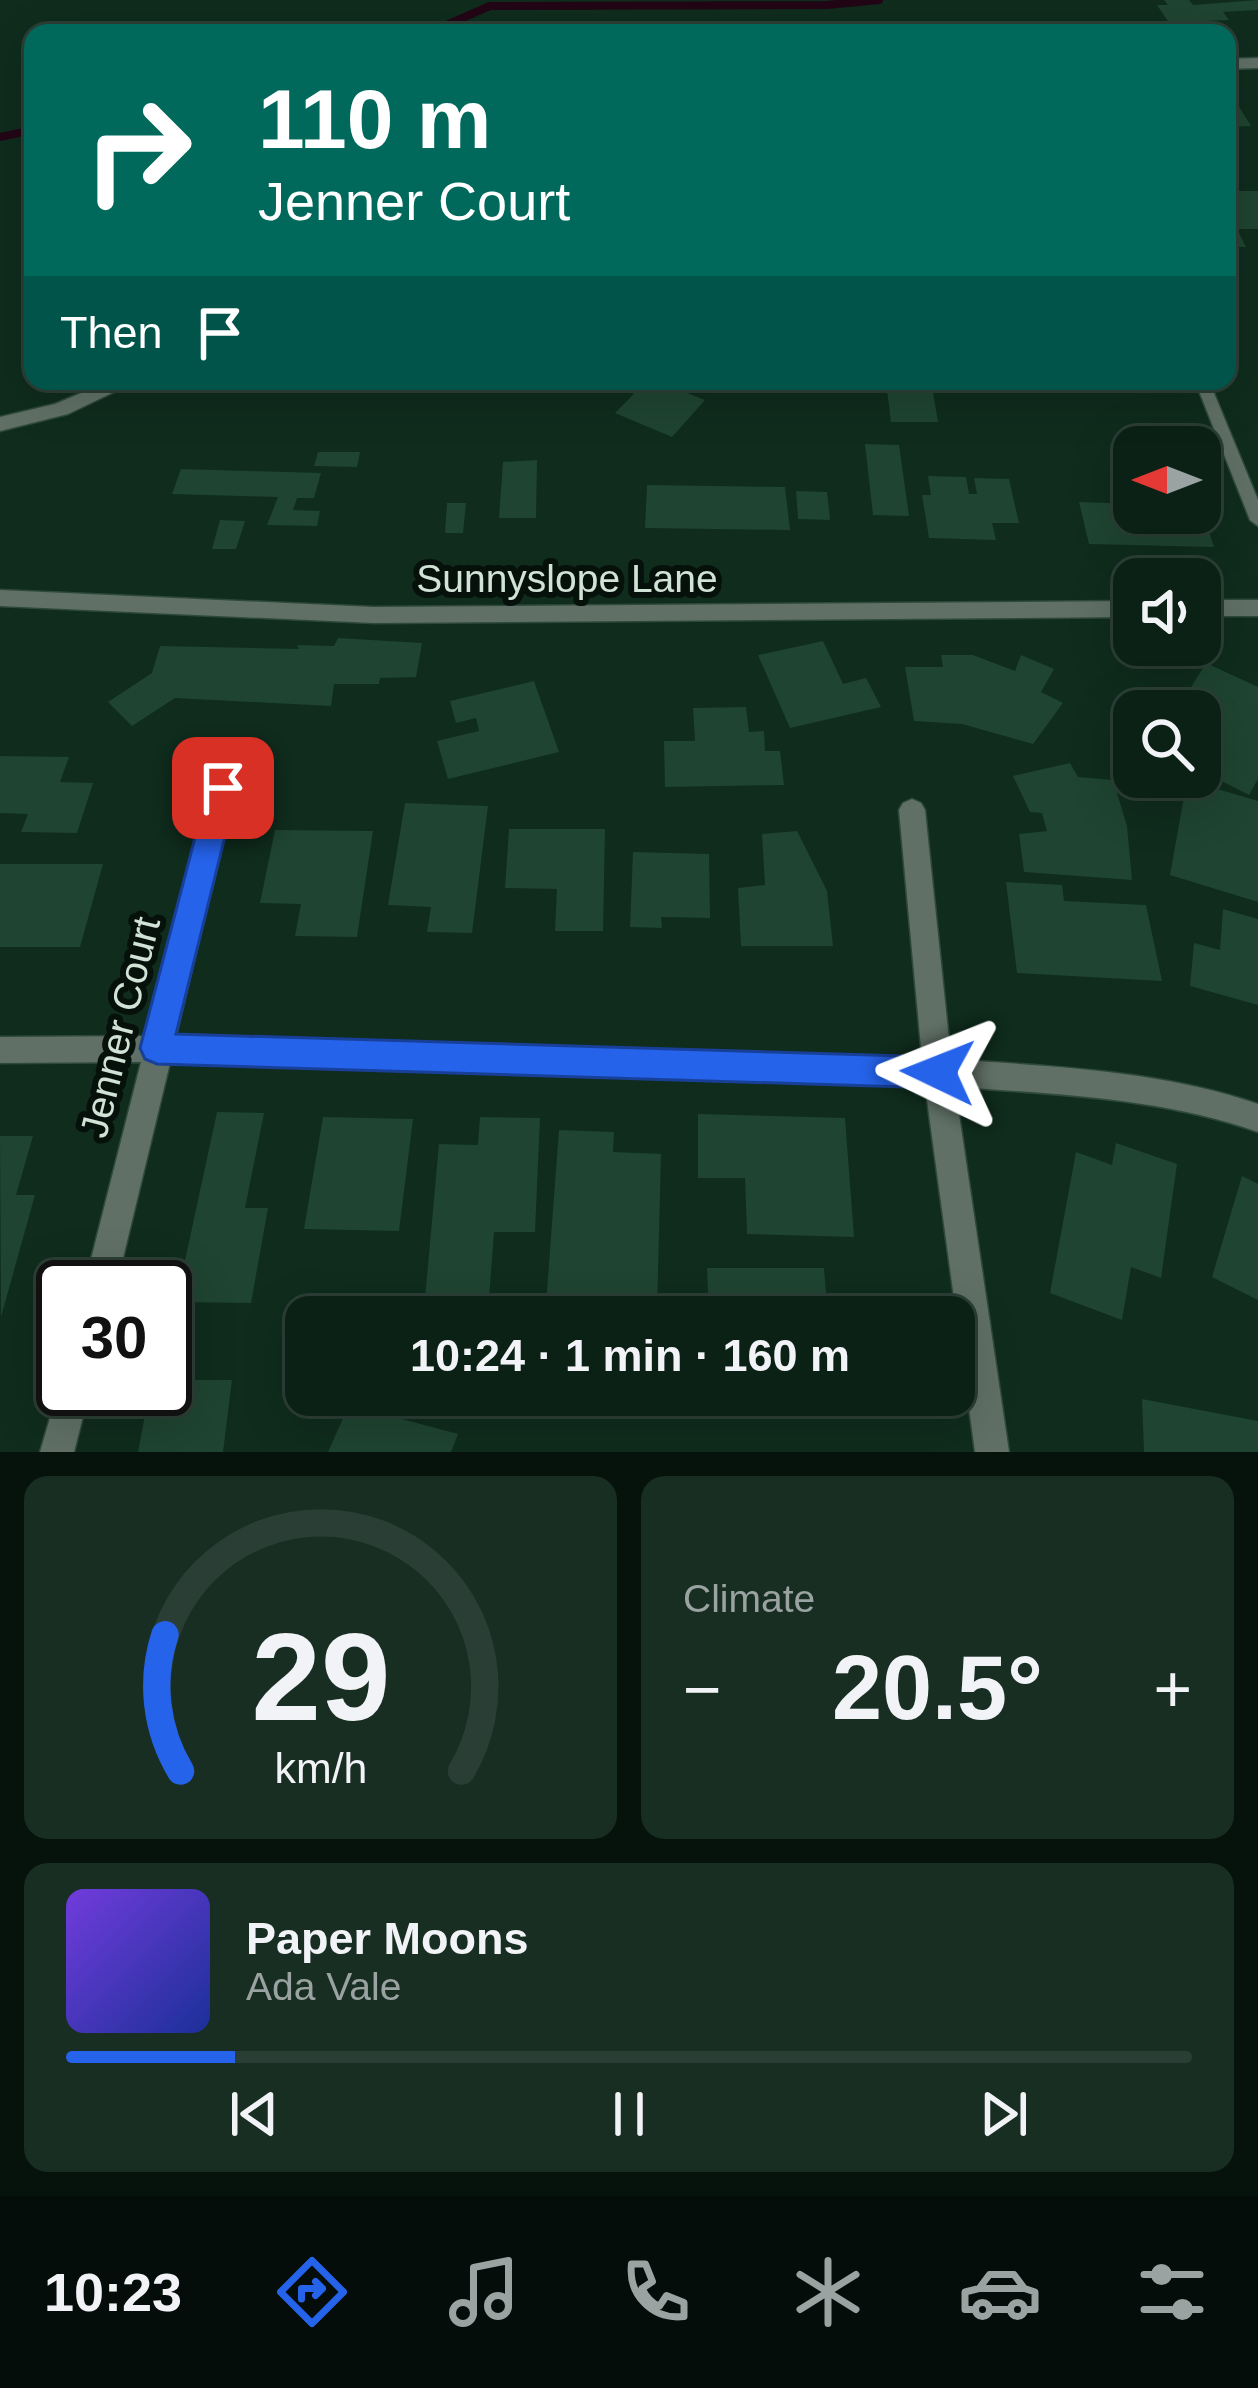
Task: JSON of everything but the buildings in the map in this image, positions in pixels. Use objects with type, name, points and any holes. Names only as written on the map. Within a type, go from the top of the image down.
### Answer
[{"type":"street","points":[[0,424],[61,409],[106,390]]},
{"type":"street","name":"Sunnyslope Lane","points":[[0,598],[374,615],[1113,609]]},
{"type":"street","points":[[1221,608],[1258,608]]},
{"type":"street","name":"Jenner Court","points":[[106,1260],[223,788]]},
{"type":"street","points":[[912,810],[938,1072],[992,1452]]},
{"type":"street","points":[[0,1050],[157,1048],[938,1072],[1104,1084],[1215,1103],[1258,1118]]},
{"type":"street","points":[[57,1452],[67,1416]]},
{"type":"lane","points":[[1206,390],[1258,520]]},
{"type":"waterway","points":[[449,24],[490,6],[827,5],[879,0]]},
{"type":"waterway","points":[[0,137],[24,132]]},
{"type":"route","points":[[223,788],[157,1048],[938,1072]]}]
